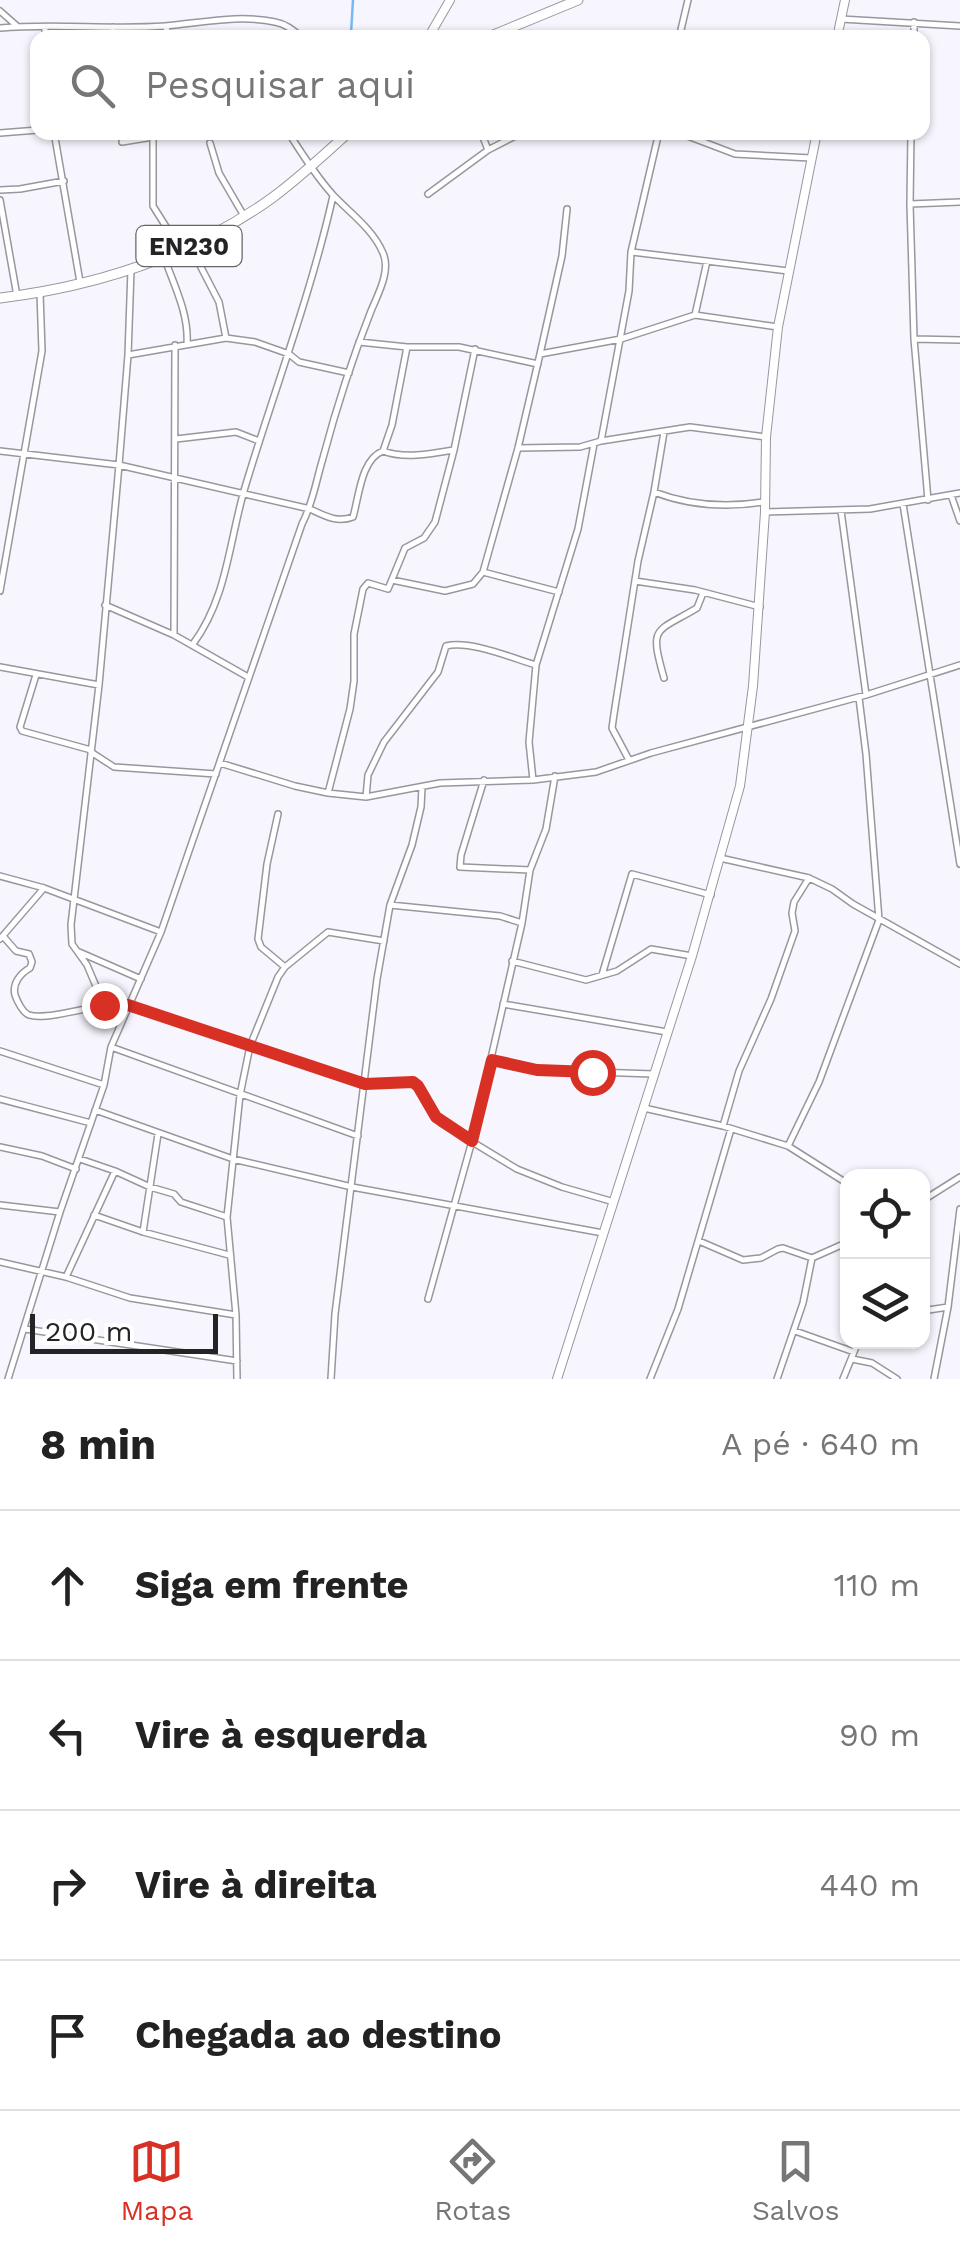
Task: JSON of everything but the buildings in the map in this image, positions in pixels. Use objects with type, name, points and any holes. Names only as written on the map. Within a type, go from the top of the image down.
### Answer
[{"type":"main road","points":[[502,30],[556,4],[578,0]]},
{"type":"main road","name":"EN230","points":[[0,298],[80,285],[164,257],[272,198],[340,140]]},
{"type":"street","points":[[433,30],[450,0]]},
{"type":"street","points":[[681,30],[688,0]]},
{"type":"street","points":[[840,30],[844,0]]},
{"type":"street","points":[[0,11],[18,26]]},
{"type":"street","points":[[0,28],[167,26],[248,19],[277,22],[294,30]]},
{"type":"street","points":[[842,19],[960,26]]},
{"type":"street","points":[[914,22],[914,30]]},
{"type":"street","points":[[167,26],[167,30]]},
{"type":"street","points":[[0,133],[30,131]]},
{"type":"street","points":[[56,140],[80,285]]},
{"type":"street","points":[[122,142],[131,140]]},
{"type":"street","points":[[153,140],[153,206],[185,247],[219,302],[226,338]]},
{"type":"street","points":[[0,1372],[9,1376],[104,1085],[112,1047],[161,932],[310,509],[349,373],[384,278],[386,259],[382,249],[356,214],[333,195],[310,167],[293,140]]},
{"type":"street","points":[[484,140],[488,150]]},
{"type":"street","points":[[428,194],[507,140]]},
{"type":"street","points":[[533,780],[530,742],[536,666],[578,530],[622,339],[632,252],[657,140]]},
{"type":"street","points":[[698,140],[735,154],[811,158]]},
{"type":"street","points":[[557,1379],[692,956],[740,786],[760,607],[766,437],[778,327],[815,140]]},
{"type":"street","points":[[911,140],[914,339],[928,500]]},
{"type":"street","points":[[210,142],[219,174],[244,216]]},
{"type":"street","points":[[0,190],[64,180]]},
{"type":"street","points":[[192,644],[214,610],[243,494],[289,354],[333,195]]},
{"type":"street","points":[[0,200],[17,296]]},
{"type":"street","points":[[910,204],[960,202]]},
{"type":"street","points":[[392,580],[446,591],[473,584],[483,572],[538,364],[562,256],[567,209]]},
{"type":"street","points":[[632,252],[788,270]]},
{"type":"street","points":[[164,257],[184,311],[187,344]]},
{"type":"street","points":[[695,315],[707,262]]},
{"type":"street","points":[[104,1005],[71,940],[119,466],[131,270]]},
{"type":"street","points":[[0,592],[42,351],[40,293]]},
{"type":"street","points":[[540,354],[622,339],[695,315],[778,327]]},
{"type":"street","points":[[128,355],[226,338],[255,342],[289,354],[299,362],[349,373]]},
{"type":"street","points":[[914,339],[960,340]]},
{"type":"street","points":[[359,342],[459,346],[538,364]]},
{"type":"street","points":[[174,635],[175,345]]},
{"type":"street","points":[[0,451],[119,466],[310,509],[342,520],[353,517],[368,463],[383,450],[392,425],[406,346]]},
{"type":"street","points":[[328,793],[350,709],[354,634],[362,589],[368,583],[386,590],[405,548],[424,538],[435,522],[475,349]]},
{"type":"street","points":[[518,448],[580,447],[690,427],[766,437]]},
{"type":"street","points":[[176,439],[236,432],[259,441]]},
{"type":"street","points":[[629,760],[612,728],[664,432]]},
{"type":"street","points":[[383,450],[405,455],[454,450]]},
{"type":"street","points":[[654,492],[684,502],[728,507],[841,510],[960,494]]},
{"type":"street","points":[[950,495],[960,520]]},
{"type":"street","points":[[903,504],[960,864]]},
{"type":"street","points":[[788,1146],[819,1082],[879,920],[862,696],[841,510]]},
{"type":"street","points":[[483,572],[560,592]]},
{"type":"street","points":[[635,581],[760,607]]},
{"type":"street","points":[[664,678],[656,652],[659,632],[697,608],[703,593]]},
{"type":"street","points":[[105,605],[192,644],[248,677]]},
{"type":"street","points":[[366,796],[368,774],[384,742],[438,672],[446,646],[478,648],[536,666]]},
{"type":"street","points":[[220,763],[295,786],[366,796],[440,783],[533,780],[596,772],[960,665]]},
{"type":"street","points":[[0,667],[98,686]]},
{"type":"street","points":[[36,675],[20,729],[24,732],[91,751],[114,766],[216,774]]},
{"type":"street","points":[[428,1299],[492,1060],[530,870],[546,828],[555,776]]},
{"type":"street","points":[[484,780],[460,855],[460,867],[530,870]]},
{"type":"street","points":[[331,1379],[335,1314],[377,980],[390,904],[412,845],[422,787]]},
{"type":"street","points":[[278,814],[266,864],[258,939],[285,967]]},
{"type":"street","points":[[720,858],[809,878],[960,964]]},
{"type":"street","points":[[602,975],[632,874],[710,895]]},
{"type":"street","points":[[0,876],[44,888],[161,932]]},
{"type":"street","points":[[723,1126],[740,1071],[795,931],[792,907],[809,878]]},
{"type":"street","points":[[44,888],[2,938],[16,951],[29,954],[32,962],[16,982],[14,992],[24,1012],[53,1014],[128,1005],[365,1084],[413,1082],[436,1117],[517,1169],[562,1188],[614,1202]]},
{"type":"street","points":[[390,904],[500,916],[522,923]]},
{"type":"street","points":[[237,1379],[228,1217],[240,1095],[250,1046],[285,967],[328,932],[384,940]]},
{"type":"street","points":[[512,960],[586,980],[617,971],[651,949],[692,956]]},
{"type":"street","points":[[79,952],[141,978]]},
{"type":"street","points":[[503,1004],[666,1032]]},
{"type":"street","points":[[112,1047],[358,1136]]},
{"type":"street","points":[[0,1051],[104,1085]]},
{"type":"street","points":[[492,1060],[537,1070],[653,1074]]},
{"type":"street","points":[[0,1099],[90,1122]]},
{"type":"street","points":[[644,1108],[788,1146],[840,1179]]},
{"type":"street","points":[[95,1110],[234,1159],[352,1187],[604,1232]]},
{"type":"street","points":[[650,1379],[678,1309],[731,1129]]},
{"type":"street","points":[[143,1232],[158,1134]]},
{"type":"street","points":[[0,1147],[42,1156],[76,1169]]},
{"type":"street","points":[[80,1159],[228,1217]]},
{"type":"street","points":[[66,1277],[115,1171]]},
{"type":"street","points":[[930,1196],[960,1178]]},
{"type":"street","points":[[0,1205],[60,1212]]},
{"type":"street","points":[[934,1379],[960,1209]]},
{"type":"street","points":[[94,1216],[229,1255]]},
{"type":"street","points":[[700,1241],[743,1260],[760,1258],[778,1248],[812,1258],[840,1246]]},
{"type":"street","points":[[777,1379],[803,1303],[812,1258]]},
{"type":"street","points":[[0,1262],[66,1277],[130,1298],[236,1314]]},
{"type":"street","points":[[952,1269],[960,1270]]},
{"type":"street","points":[[930,1310],[948,1307]]},
{"type":"street","points":[[25,1329],[236,1361]]},
{"type":"street","points":[[794,1331],[876,1365],[897,1379]]},
{"type":"street","points":[[843,1379],[856,1349]]},
{"type":"waterway","points":[[351,30],[353,0]]},
{"type":"route","points":[[104,1005],[123,1003],[365,1084],[413,1082],[441,1123],[472,1141],[492,1060],[537,1070],[592,1072]]}]
